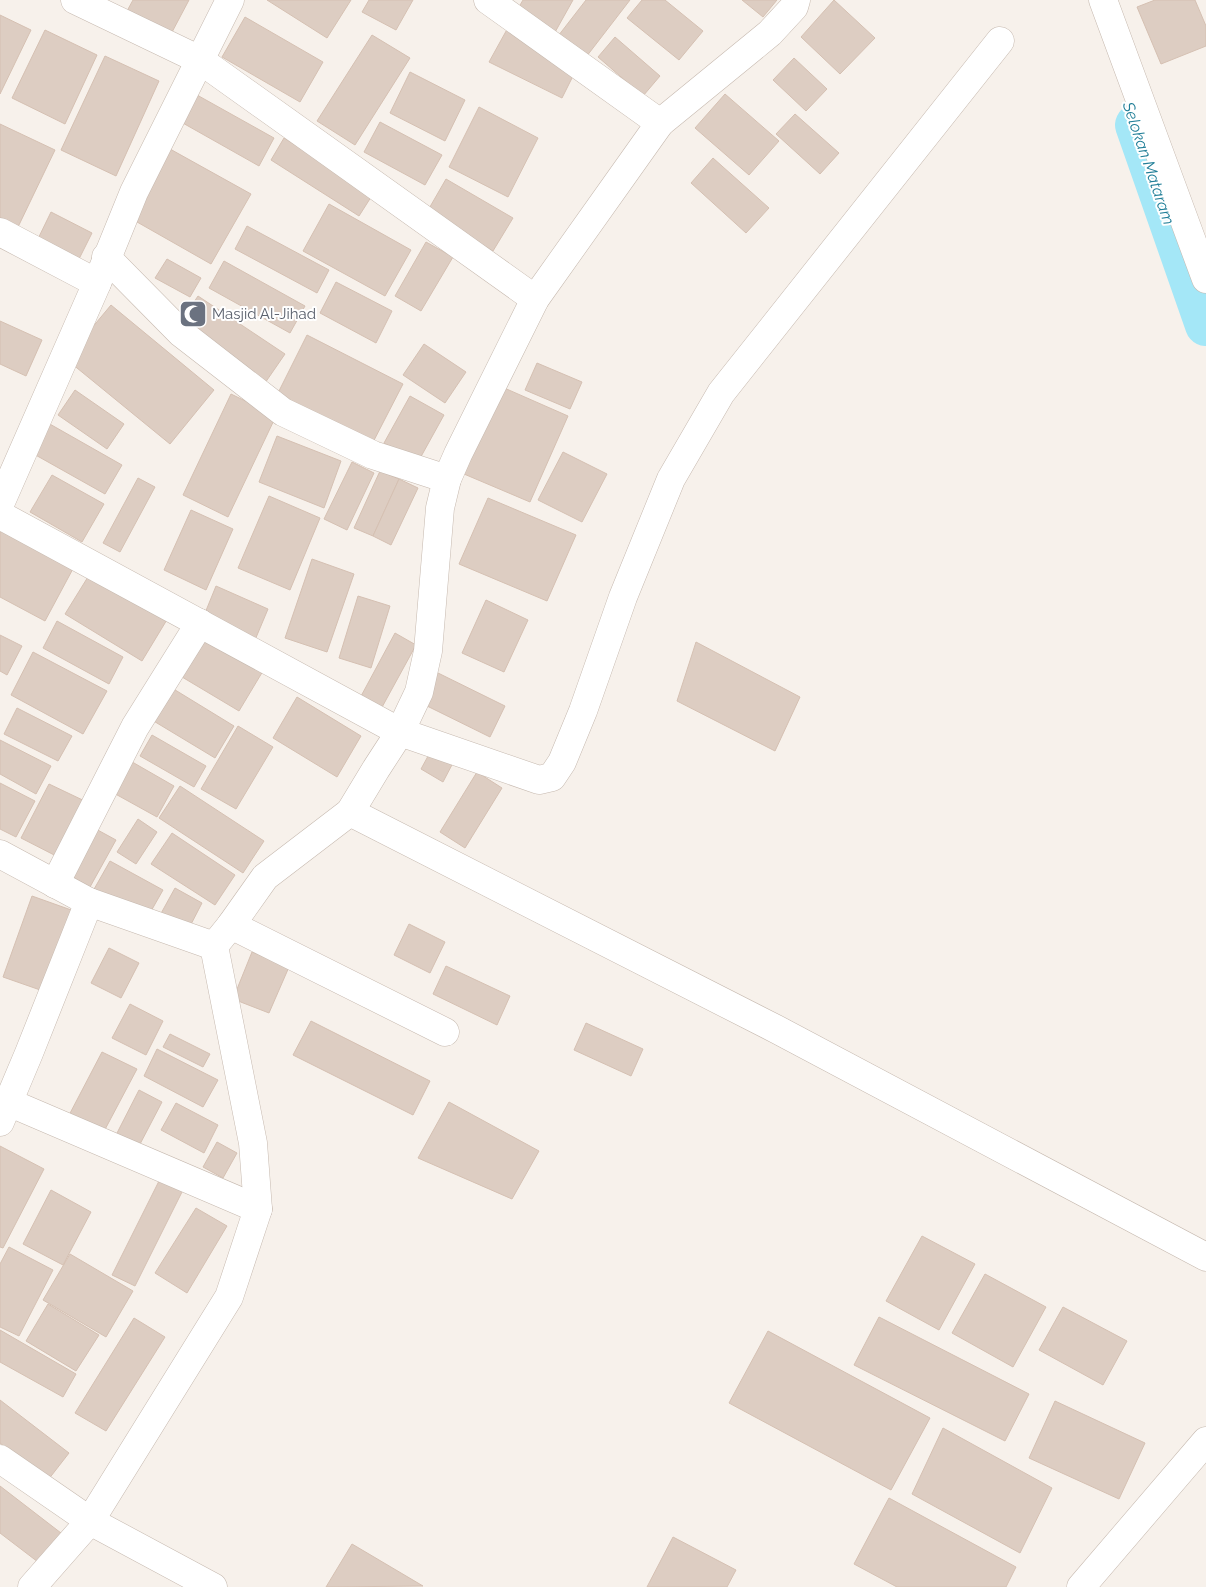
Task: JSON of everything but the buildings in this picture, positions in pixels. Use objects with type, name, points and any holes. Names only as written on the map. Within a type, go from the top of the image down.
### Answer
[{"type":"street","points":[[75,0],[200,60],[535,299]]},
{"type":"street","points":[[0,504],[97,283],[134,192],[230,0]]},
{"type":"street","points":[[488,0],[660,123]]},
{"type":"street","points":[[214,946],[265,878],[350,812],[400,732],[419,692],[428,651],[440,508],[447,479],[535,299],[660,123],[770,32],[794,7],[796,0]]},
{"type":"street","points":[[1103,0],[1206,279]]},
{"type":"street","points":[[0,515],[400,732],[539,780],[552,777],[562,762],[583,711],[623,597],[671,479],[721,393],[1000,41]]},
{"type":"street","points":[[0,232],[97,283]]},
{"type":"street","points":[[106,257],[181,333],[284,412],[373,454],[447,479]]},
{"type":"street","points":[[55,884],[135,727],[200,623]]},
{"type":"street","points":[[350,812],[767,1025],[1206,1258]]},
{"type":"street","points":[[0,854],[89,902],[214,946]]},
{"type":"street","points":[[89,902],[4,1112],[258,1209]]},
{"type":"street","points":[[231,925],[445,1032]]},
{"type":"street","points":[[32,1587],[90,1521],[229,1297],[258,1209],[253,1143],[214,946]]},
{"type":"street","points":[[1081,1587],[1206,1441]]},
{"type":"street","points":[[0,1459],[90,1521],[213,1587]]},
{"type":"waterway","name":"Selokan Mataram","points":[[1136,125],[1206,325]]},
{"type":"place","name":"Masjid Al-Jihad","points":[[193,314]]}]
